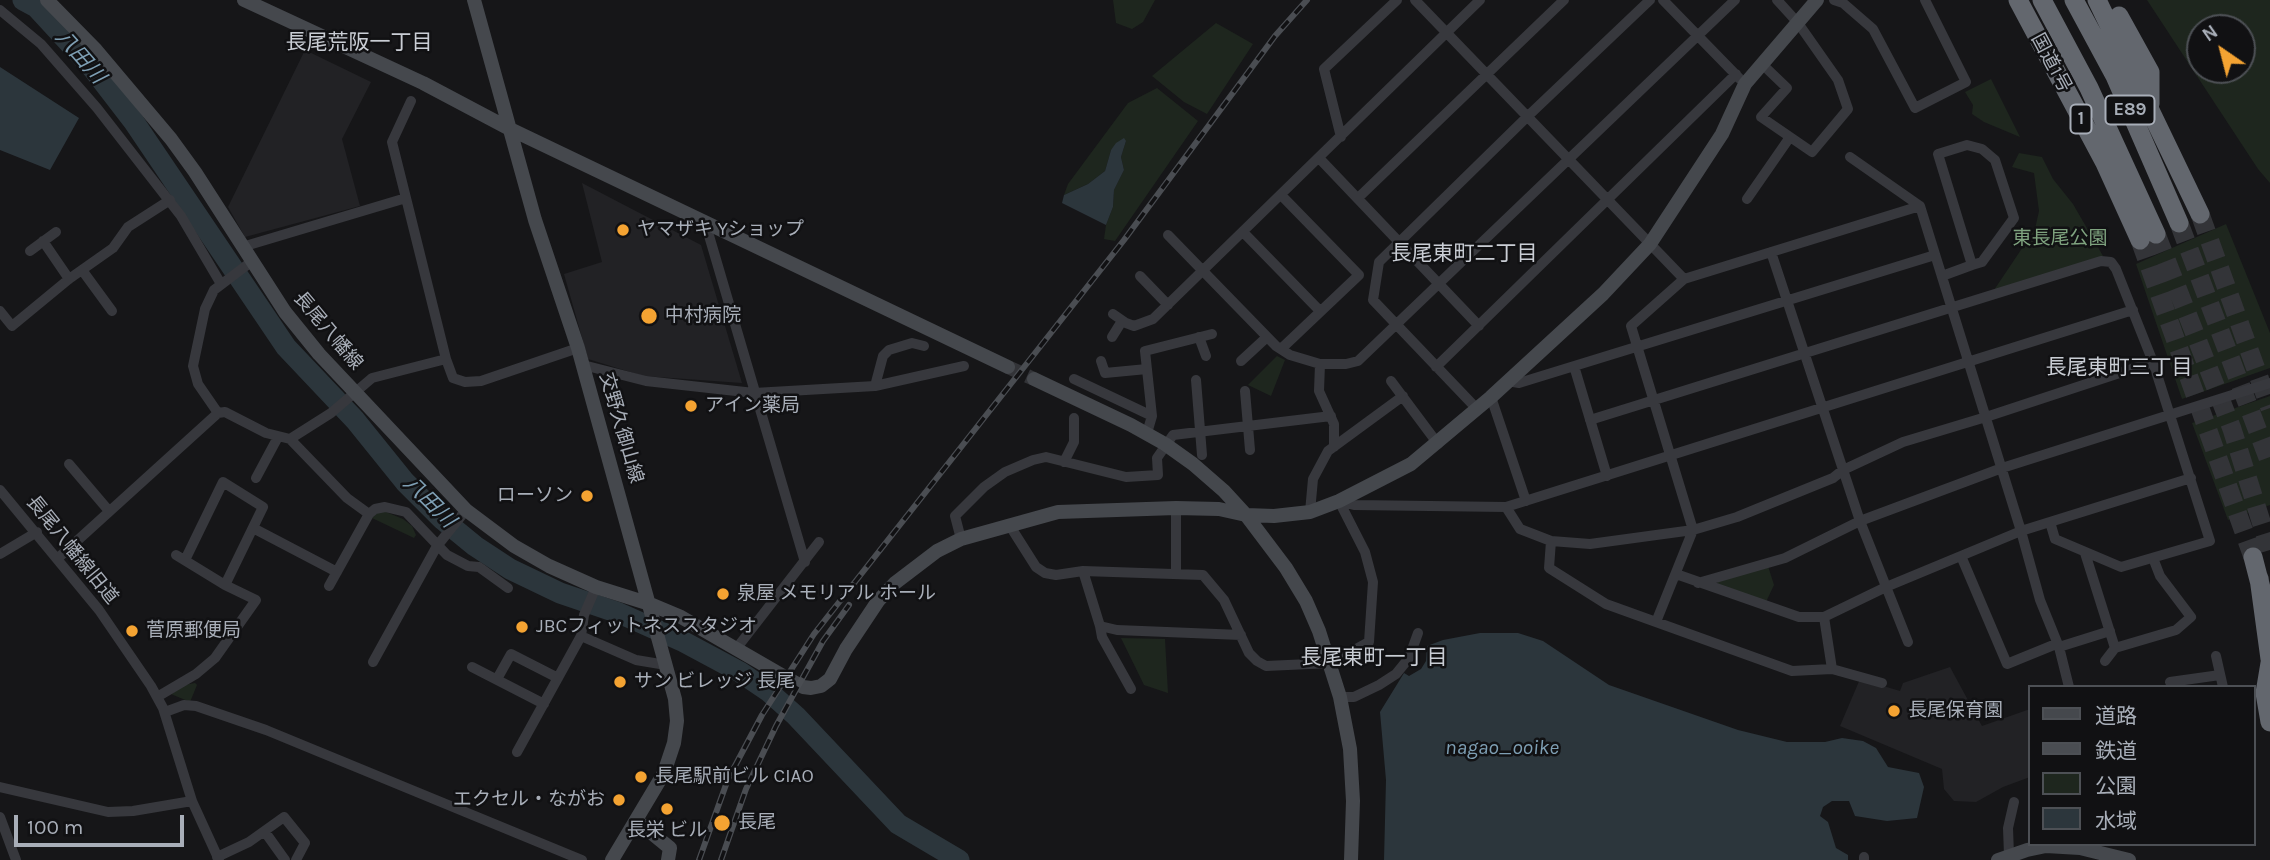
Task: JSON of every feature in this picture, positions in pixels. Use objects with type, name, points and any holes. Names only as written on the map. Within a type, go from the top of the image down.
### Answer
[{"type":"highway","points":[[2004,0],[2075,135],[2143,234]]},
{"type":"highway","name":"国道1号","points":[[2018,0],[2143,234]]},
{"type":"highway","name":"E89","points":[[2042,0],[2089,88],[2143,234]]},
{"type":"highway","name":"E89","points":[[2074,0],[2115,76],[2179,223]]},
{"type":"highway","points":[[2097,0],[2200,214]]},
{"type":"highway","points":[[2110,0],[2150,72],[2150,109]]},
{"type":"highway","points":[[2253,557],[2270,623]]},
{"type":"highway","points":[[2259,578],[2270,661],[2265,693],[2270,722]]},
{"type":"street","name":"長尾八幡線","points":[[47,0],[96,50],[171,139],[242,247],[247,265],[352,396],[466,510],[513,546],[594,589],[652,611],[681,617],[803,687],[821,686],[830,680],[846,649],[878,601],[914,566],[961,539]]},
{"type":"street","points":[[244,0],[424,83],[508,128],[1008,367]]},
{"type":"street","name":"交野久御山線","points":[[474,0],[535,220],[583,365],[675,699],[677,721],[674,743],[664,773],[638,821],[612,860]]},
{"type":"street","points":[[1341,137],[1324,69],[1396,0]]},
{"type":"street","points":[[1415,0],[1684,279]]},
{"type":"street","points":[[1112,337],[1118,318],[1134,326],[1153,319],[1480,0]]},
{"type":"street","points":[[1358,198],[1564,0]]},
{"type":"street","points":[[1477,409],[1373,300],[1379,262],[1650,0]]},
{"type":"street","points":[[1663,0],[1740,79]]},
{"type":"street","points":[[1168,235],[1267,337],[1290,355],[1320,364],[1358,361],[1735,0]]},
{"type":"street","points":[[1762,64],[1787,88],[1761,117],[1812,152],[1849,108],[1838,80],[1798,23],[1777,0]]},
{"type":"street","points":[[1436,367],[1608,200],[1740,79],[1762,64],[1817,0]]},
{"type":"street","points":[[1834,0],[1853,6],[1873,29],[1915,108],[1966,82],[1925,0]]},
{"type":"street","points":[[0,10],[41,44],[97,108],[170,200],[222,283]]},
{"type":"street","points":[[1331,416],[1173,435],[1157,458],[1158,475],[1126,477],[1046,457],[1033,460],[1005,472],[984,487],[955,516],[961,539],[1058,512],[1176,508],[1219,509],[1246,515],[1274,516],[1310,512],[1339,501],[1411,464],[1438,444],[1603,294],[1650,244],[1721,134],[1740,79]]},
{"type":"street","points":[[411,101],[392,142],[453,378],[465,382],[481,381],[578,348]]},
{"type":"street","points":[[1747,199],[1790,137]]},
{"type":"street","points":[[1942,276],[1972,265],[1982,261],[2014,218],[1995,160],[1982,149],[1967,145],[1938,154],[1972,265]]},
{"type":"street","points":[[1850,157],[1920,206],[2068,685]]},
{"type":"street","points":[[1319,158],[1479,326]]},
{"type":"street","points":[[1281,195],[1359,275],[1281,349]]},
{"type":"street","points":[[242,247],[406,198]]},
{"type":"street","points":[[0,311],[12,326],[69,279],[113,248],[128,227],[170,200]]},
{"type":"street","points":[[1656,622],[1693,530],[1631,326],[1684,279],[1920,206]]},
{"type":"street","points":[[705,222],[805,562]]},
{"type":"street","points":[[30,251],[56,232]]},
{"type":"street","points":[[1243,232],[1321,311]]},
{"type":"street","points":[[43,241],[69,279]]},
{"type":"street","points":[[1771,252],[1860,521],[1908,642]]},
{"type":"street","points":[[1508,381],[1519,383],[1935,255]]},
{"type":"street","points":[[1590,420],[2101,261],[2111,262],[2154,362],[2210,541],[2121,567],[2055,539],[2050,522]]},
{"type":"street","points":[[218,413],[198,384],[193,366],[205,309],[214,290],[247,265]]},
{"type":"street","points":[[82,270],[112,311]]},
{"type":"street","points":[[1140,276],[1168,305]]},
{"type":"street","points":[[1339,501],[1354,505],[1506,507],[2133,310]]},
{"type":"street","points":[[1147,433],[1152,416],[1145,351],[1212,334]]},
{"type":"street","points":[[1199,337],[1206,356]]},
{"type":"street","points":[[1241,361],[1267,337]]},
{"type":"street","points":[[875,386],[883,356],[889,350],[912,343],[924,346]]},
{"type":"street","points":[[256,478],[284,438],[331,413],[372,378],[446,359]]},
{"type":"street","points":[[1101,361],[1105,373],[1147,369]]},
{"type":"street","points":[[1506,507],[1520,529],[1551,541],[1590,544],[1693,530],[1749,512],[1833,478],[1843,470],[1903,442],[1986,418],[2154,362]]},
{"type":"street","points":[[1320,364],[1319,391],[1334,425],[1334,447]]},
{"type":"street","points":[[583,365],[646,381],[754,393],[875,386],[964,366]]},
{"type":"street","points":[[1574,366],[1607,476]]},
{"type":"street","points":[[1105,394],[1116,372]]},
{"type":"street","points":[[1034,379],[1165,444],[1224,491],[1274,551],[1297,585],[1319,631],[1340,697],[1350,749],[1353,801],[1351,860]]},
{"type":"street","points":[[1074,379],[1152,416]]},
{"type":"street","points":[[1196,380],[1202,455]]},
{"type":"street","points":[[1391,381],[1438,444]]},
{"type":"street","points":[[1698,583],[1785,558],[1860,521],[2002,468],[2270,383]]},
{"type":"street","points":[[1245,391],[1250,450]]},
{"type":"street","points":[[1310,512],[1313,480],[1328,451],[1403,396]]},
{"type":"street","points":[[1491,397],[1526,501]]},
{"type":"street","points":[[57,559],[218,413],[225,412],[284,438],[347,498],[369,514]]},
{"type":"street","points":[[1064,462],[1074,442],[1074,418]]},
{"type":"street","points":[[69,464],[108,511]]},
{"type":"street","points":[[1676,574],[1799,617],[1824,617],[1885,587],[2021,531],[2191,478]]},
{"type":"street","points":[[157,697],[196,674],[215,658],[256,600],[225,585],[181,557],[223,482],[263,507],[225,585]]},
{"type":"street","name":"長尾八幡線旧道","points":[[0,490],[99,610],[157,697],[165,712],[192,800],[218,859]]},
{"type":"street","points":[[1010,526],[1036,567],[1045,573],[1176,572],[1203,575],[1224,600],[1249,653],[1266,666],[1331,663],[1369,642],[1373,582],[1364,552],[1339,501]]},
{"type":"street","points":[[329,586],[369,514],[374,509],[385,507],[406,512],[424,528],[437,546],[468,566],[479,567],[508,588]]},
{"type":"street","points":[[1176,508],[1176,572]]},
{"type":"street","points":[[373,662],[437,546],[466,510]]},
{"type":"street","points":[[253,528],[337,572]]},
{"type":"street","points":[[0,554],[37,532]]},
{"type":"street","points":[[1551,541],[1549,568],[1606,604],[1792,671],[1832,668],[1882,682]]},
{"type":"street","points":[[736,649],[819,542]]},
{"type":"street","points":[[2085,553],[2115,648]]},
{"type":"street","points":[[1961,556],[2007,664],[2057,645],[2110,631]]},
{"type":"street","points":[[2105,661],[2115,648],[2176,630],[2191,617],[2160,576],[2153,558]]},
{"type":"street","points":[[1083,571],[1102,637],[1131,689]]},
{"type":"street","points":[[517,752],[581,636],[584,615],[594,589]]},
{"type":"street","points":[[1824,617],[1832,668]]},
{"type":"street","points":[[1100,626],[1117,630],[1241,635]]},
{"type":"street","points":[[1340,697],[1354,697],[1396,674],[1409,658],[1418,633]]},
{"type":"street","points":[[581,636],[636,660],[665,660]]},
{"type":"street","points":[[497,679],[511,654],[558,678]]},
{"type":"street","points":[[2178,683],[2221,681],[2216,656]]},
{"type":"street","points":[[472,667],[544,704]]},
{"type":"street","points":[[165,712],[184,705],[196,706],[260,728],[582,860]]},
{"type":"street","points":[[0,788],[108,812],[133,811],[192,800]]},
{"type":"street","points":[[2014,802],[2003,857],[2042,846]]},
{"type":"street","points":[[0,817],[16,860]]},
{"type":"street","points":[[218,859],[265,832],[284,817],[305,844],[296,860]]},
{"type":"street","points":[[638,821],[670,848],[668,860]]},
{"type":"street","points":[[265,832],[285,860]]},
{"type":"street","points":[[2057,846],[2080,848],[2129,860]]},
{"type":"shaded area","points":[[305,50],[371,82],[342,139],[360,206],[245,237],[228,207]]},
{"type":"shaded area","name":"中村病院","points":[[582,183],[701,245],[742,383],[643,376],[588,359],[564,274],[602,262]]},
{"type":"shaded area","points":[[1950,667],[1982,726],[2028,710],[2028,778],[2003,787],[1976,802],[1954,801],[1944,789],[1942,769],[1840,726],[1860,679],[1900,691],[1903,683]]},
{"type":"green space","points":[[1113,0],[1155,0],[1143,22],[1132,29],[1116,23]]},
{"type":"green space","points":[[2147,0],[2270,0],[2270,183],[2202,84],[2256,84],[2256,14],[2186,14],[2186,59]]},
{"type":"green space","points":[[1216,23],[1253,44],[1207,114],[1184,102],[1152,76]]},
{"type":"green space","points":[[1991,79],[2020,137],[1972,114],[1973,105],[1965,92]]},
{"type":"green space","points":[[1157,88],[1198,121],[1115,241],[1104,239],[1113,207],[1114,190],[1124,170],[1121,157],[1126,141],[1111,150],[1105,171],[1088,184],[1064,195],[1068,184],[1128,103]]},
{"type":"green space","name":"東長尾公園","points":[[2019,153],[2042,157],[2053,179],[2073,204],[2103,256],[1994,290],[2035,229],[2039,211],[2034,173],[2012,167]]},
{"type":"green space","points":[[2226,224],[2270,333],[2270,368],[2182,399],[2136,264]]},
{"type":"green space","points":[[1277,356],[1285,360],[1271,396],[1248,385]]},
{"type":"green space","points":[[2270,396],[2270,505],[2228,520],[2192,423]]},
{"type":"green space","points":[[376,512],[386,512],[403,519],[412,526],[416,535],[414,538],[372,518]]},
{"type":"green space","points":[[1768,566],[1774,585],[1766,602],[1718,586],[1717,581]]},
{"type":"green space","points":[[1121,638],[1165,639],[1168,693],[1144,685]]},
{"type":"green space","points":[[184,685],[197,685],[190,702],[171,694]]},
{"type":"water","points":[[0,67],[79,118],[50,170],[0,150]]},
{"type":"water","points":[[1124,138],[1126,141],[1121,157],[1124,170],[1114,190],[1113,207],[1106,225],[1062,203],[1064,195],[1088,184],[1105,171],[1111,150]]},
{"type":"water","name":"nagao_ooike","points":[[1480,633],[1518,633],[1543,641],[1609,685],[1738,730],[1787,742],[1825,742],[1842,738],[1863,741],[1876,748],[1888,767],[1919,773],[1924,787],[1917,818],[1887,821],[1855,816],[1849,801],[1832,801],[1823,807],[1820,816],[1828,822],[1836,848],[1848,855],[1848,860],[1384,860],[1386,780],[1380,712],[1404,673],[1409,676],[1421,669],[1426,661],[1427,646]]},
{"type":"waterway","name":"八田川","points":[[23,0],[36,7],[94,70],[134,122],[286,347],[355,420],[405,482],[442,519],[475,546],[510,569],[560,593],[619,613],[684,642],[740,672],[768,691],[796,716],[898,824],[959,860]]},
{"type":"tunnel","points":[[2200,214],[2270,408]]},
{"type":"tunnel","points":[[2179,223],[2270,463]]},
{"type":"tunnel","points":[[2156,234],[2232,429],[2270,550]]},
{"type":"tunnel","points":[[2140,240],[2253,557]]},
{"type":"tunnel","points":[[1008,367],[1034,379]]},
{"type":"railway","points":[[699,860],[728,779],[762,715],[814,634],[1124,240],[1275,36],[1307,0]]},
{"type":"railway","points":[[721,860],[746,789],[776,726],[823,641],[849,605]]},
{"type":"place","name":"ヤマザキ Yショップ","points":[[623,230]]},
{"type":"place","name":"中村病院","points":[[649,316]]},
{"type":"place","name":"アイン薬局","points":[[691,406]]},
{"type":"place","name":"ローソン","points":[[587,496]]},
{"type":"place","name":"泉屋 メモリアル ホール","points":[[723,594]]},
{"type":"place","name":"JBCフィットネススタジオ","points":[[522,627]]},
{"type":"place","name":"菅原郵便局","points":[[132,631]]},
{"type":"place","name":"サン ビレッジ 長尾","points":[[620,682]]},
{"type":"place","name":"長尾保育園","points":[[1894,711]]},
{"type":"place","name":"長尾駅前ビル CIAO","points":[[641,777]]},
{"type":"place","name":"エクセル・ながお","points":[[619,800]]},
{"type":"place","name":"長栄 ビル","points":[[667,809]]},
{"type":"place","name":"長尾","points":[[722,823]]},
{"type":"district","name":"長尾荒阪一丁目","points":[[359,43]]},
{"type":"district","name":"長尾東町二丁目","points":[[1464,254]]},
{"type":"district","name":"長尾東町三丁目","points":[[2119,368]]},
{"type":"district","name":"長尾東町一丁目","points":[[1374,658]]}]
